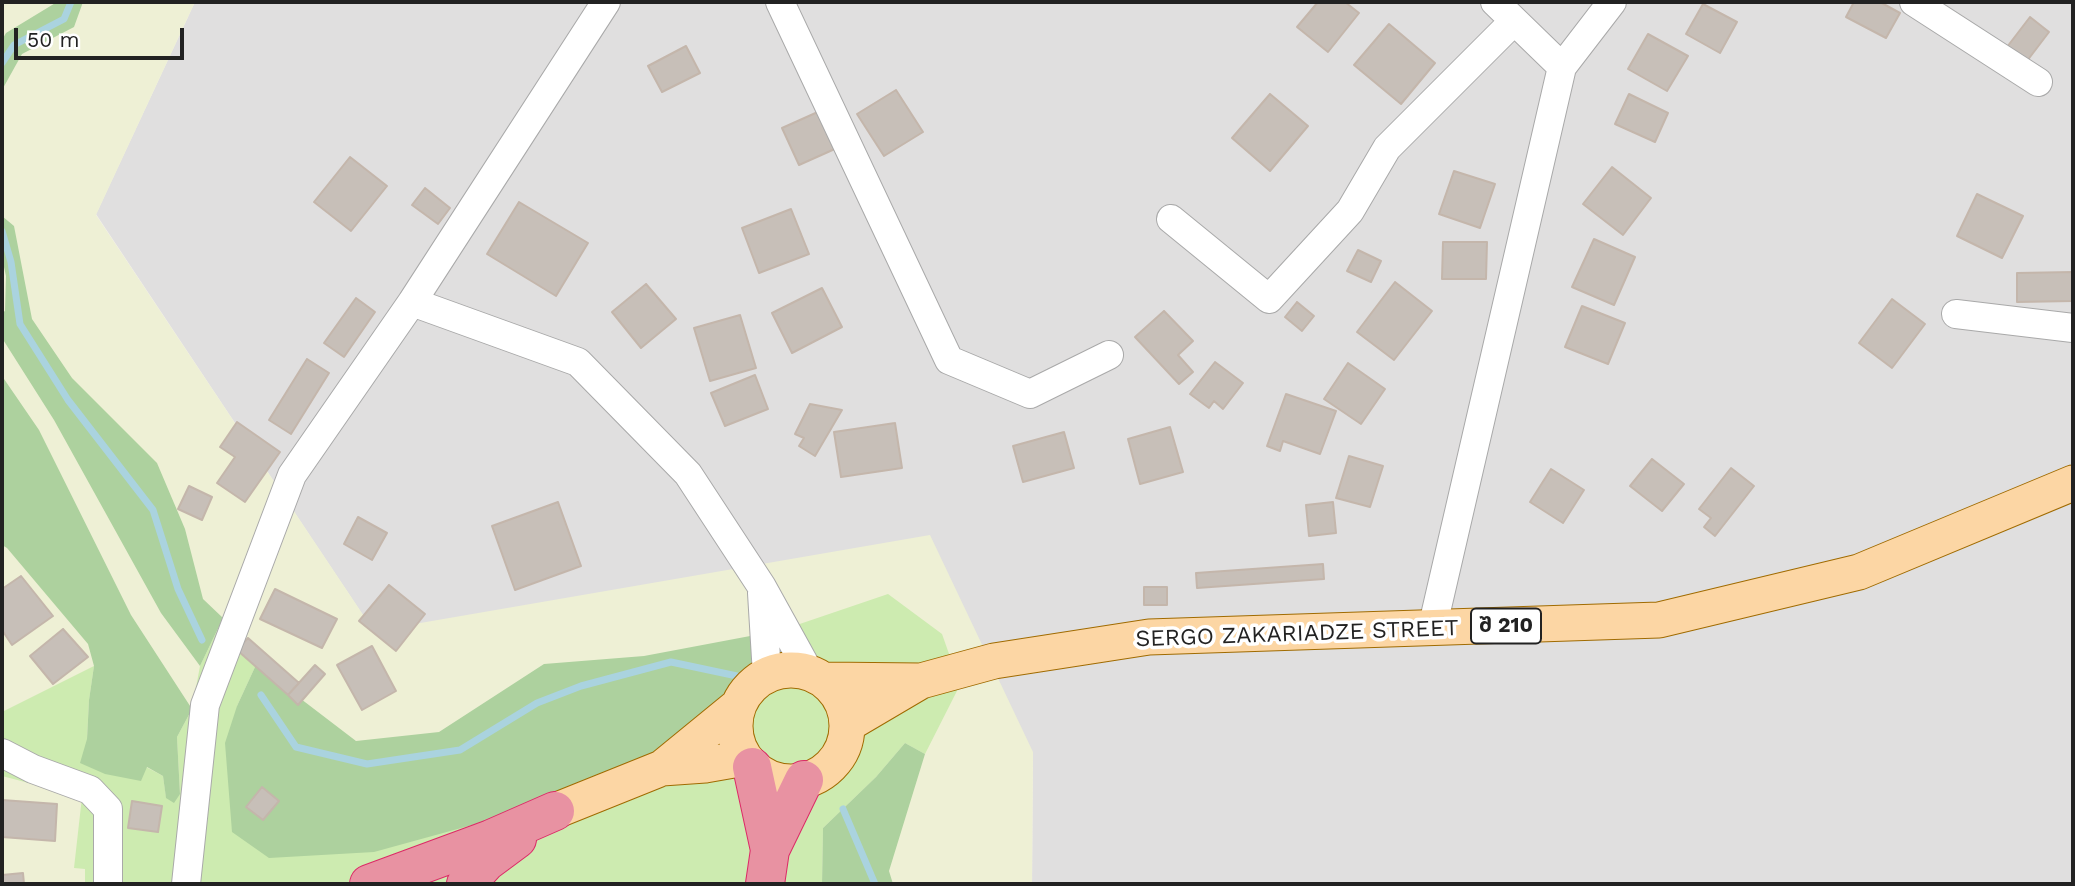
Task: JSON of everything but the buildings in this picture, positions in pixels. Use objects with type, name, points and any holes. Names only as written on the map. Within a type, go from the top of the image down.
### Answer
[{"type":"highway","points":[[749,762],[767,867]]},
{"type":"highway","points":[[767,867],[804,780]]},
{"type":"highway","points":[[369,884],[491,839],[555,811]]},
{"type":"highway","points":[[466,884],[486,862],[555,811]]},
{"type":"main road","name":"SERGO ZAKARIADZE STREET","points":[[848,724],[921,681],[994,661],[1149,637],[1659,620],[1859,572],[2073,484]]},
{"type":"main road","points":[[555,811],[662,768],[739,705],[750,687],[767,675],[788,669],[817,676],[841,699],[848,724],[846,737],[836,760],[816,776],[790,782],[776,780],[764,775],[749,762],[735,732],[739,705]]},
{"type":"main road","name":"SERGO ZAKARIADZE STREET","points":[[817,676],[921,681]]},
{"type":"main road","points":[[662,768],[749,762]]},
{"type":"street","points":[[780,2],[949,360],[1030,394],[1110,355]]},
{"type":"street","points":[[1432,629],[1562,67],[1612,2]]},
{"type":"street","points":[[1914,2],[2038,82]]},
{"type":"street","points":[[186,884],[205,705],[292,475],[412,302],[597,5]]},
{"type":"street","points":[[1171,219],[1269,299],[1349,211],[1387,148],[1505,11],[1562,67]]},
{"type":"street","points":[[412,302],[578,362],[688,474],[817,676]]},
{"type":"street","points":[[1956,314],[2073,328]]},
{"type":"street","points":[[762,587],[767,675]]},
{"type":"street","points":[[2,753],[33,769],[90,790],[108,809],[108,884]]},
{"type":"street","points":[[2,768],[33,769]]},
{"type":"shaded area","points":[[195,2],[2073,2],[2073,884],[1032,884],[1033,752],[374,632],[96,214]]},
{"type":"green space","points":[[2,2],[195,2],[96,215],[374,631],[930,535],[1033,752],[1032,884],[2,884]]},
{"type":"green space","points":[[57,2],[83,2],[74,27],[22,54],[2,90],[2,40],[6,33]]},
{"type":"green space","points":[[2,216],[14,226],[32,319],[72,378],[157,463],[185,529],[203,599],[223,618],[200,666],[161,613],[54,420],[2,338],[6,276],[2,258]]},
{"type":"green space","points":[[2,376],[39,430],[131,615],[192,709],[177,737],[180,794],[174,803],[166,798],[163,776],[147,767],[141,781],[105,774],[80,763],[87,739],[94,666],[88,644],[2,545]]},
{"type":"green space","points":[[888,594],[942,634],[960,685],[925,754],[905,743],[876,777],[823,828],[822,884],[85,884],[85,869],[74,868],[82,797],[2,776],[2,712],[94,666],[87,739],[141,780],[146,767],[163,776],[166,797],[180,794],[177,737],[192,709],[200,666],[223,618],[261,654],[237,706],[232,831],[782,630]]},
{"type":"green space","points":[[782,630],[728,708],[680,743],[483,822],[374,852],[269,858],[232,832],[225,743],[237,706],[261,654],[301,699],[356,741],[439,732],[544,664],[644,656]]},
{"type":"green space","points":[[905,743],[925,754],[889,871],[893,884],[822,884],[823,828],[876,777]]},
{"type":"waterway","points":[[2,63],[14,45],[64,19],[71,2]]},
{"type":"waterway","points":[[2,231],[11,262],[20,324],[68,400],[153,510],[178,589],[202,640]]},
{"type":"waterway","points":[[261,695],[296,747],[367,764],[460,750],[537,703],[581,686],[671,662],[737,676]]},
{"type":"waterway","points":[[843,809],[875,884]]}]
